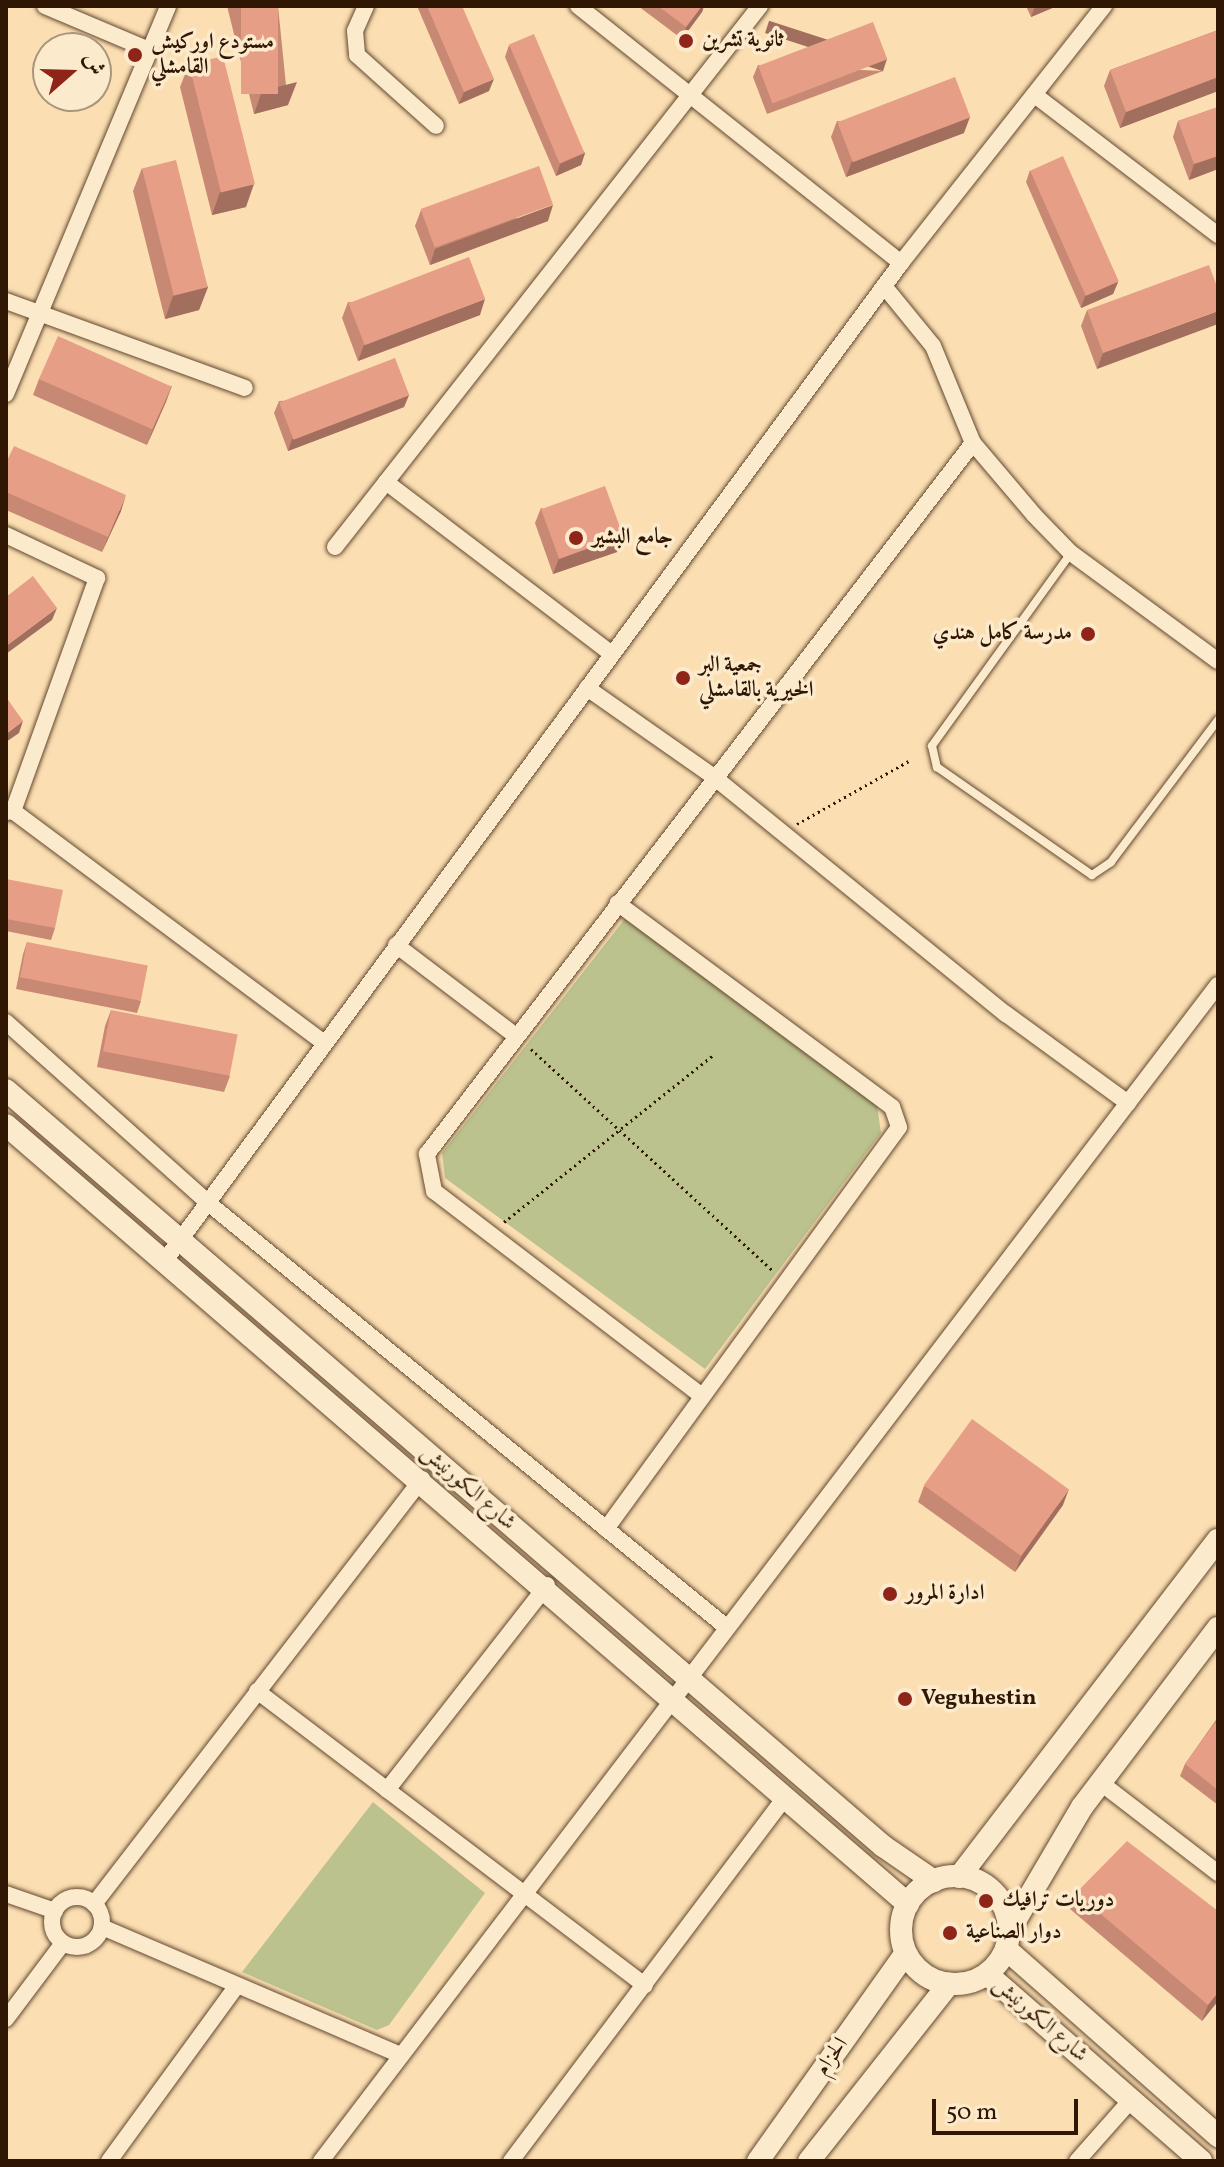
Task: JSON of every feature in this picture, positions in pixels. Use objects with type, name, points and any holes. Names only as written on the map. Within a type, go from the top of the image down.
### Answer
[{"type":"street","points":[[45,6],[149,50]]},
{"type":"street","points":[[6,394],[168,6]]},
{"type":"street","points":[[366,6],[355,31],[357,55],[436,126]]},
{"type":"street","points":[[578,6],[901,263]]},
{"type":"street","points":[[335,547],[760,6]]},
{"type":"street","points":[[164,1262],[901,263],[1036,96],[1104,6]]},
{"type":"street","points":[[1036,96],[1218,235]]},
{"type":"street","points":[[884,286],[933,346],[973,443],[1071,553],[1218,661]]},
{"type":"street","points":[[6,301],[245,388]]},
{"type":"street","points":[[702,1396],[434,1191],[425,1162],[617,903],[973,443]]},
{"type":"street","points":[[386,482],[612,654]]},
{"type":"street","points":[[6,535],[97,578],[10,811],[324,1043]]},
{"type":"street","points":[[587,688],[714,777],[1128,1103]]},
{"type":"street","points":[[606,1529],[785,1282],[893,1140],[896,1113],[617,903]]},
{"type":"street","points":[[396,945],[516,1036]]},
{"type":"street","points":[[321,2161],[686,1676],[1218,985]]},
{"type":"street","points":[[6,1022],[207,1202],[725,1626]]},
{"type":"street","name":"شارع الكورنيش","points":[[6,1090],[686,1676],[934,1881]]},
{"type":"street","name":"شارع الكورنيش","points":[[6,1125],[547,1585],[908,1904]]},
{"type":"street","points":[[94,1904],[422,1479]]},
{"type":"street","points":[[959,1877],[1218,1540]]},
{"type":"street","points":[[387,1790],[547,1585]]},
{"type":"street","points":[[1007,1940],[995,1894],[959,1877],[934,1881],[908,1904],[906,1953],[923,1974],[949,1984],[987,1974],[1101,1783],[1218,1628]]},
{"type":"street","points":[[257,1691],[645,1985]]},
{"type":"street","points":[[1101,1783],[1218,1873]]},
{"type":"street","points":[[511,2161],[785,1797]]},
{"type":"street","points":[[6,1894],[55,1911]]},
{"type":"street","points":[[94,1904],[70,1898],[55,1911],[53,1931],[63,1943],[87,1946],[102,1927]]},
{"type":"street","points":[[94,1904],[102,1927],[235,1988],[401,2055]]},
{"type":"street","name":"شارع الكورنيش","points":[[1007,1940],[1218,2136]]},
{"type":"street","points":[[6,2019],[63,1943]]},
{"type":"street","name":"الحزام","points":[[758,2161],[906,1953]]},
{"type":"street","name":"شارع الكورنيش","points":[[987,1974],[1201,2161]]},
{"type":"street","points":[[809,2161],[949,1984]]},
{"type":"street","points":[[109,2161],[235,1988]]},
{"type":"street","points":[[1077,2161],[1131,2100]]},
{"type":"lane","points":[[1071,553],[932,746],[937,767],[1092,875],[1111,862],[1218,720]]},
{"type":"path","points":[[782,832],[909,761]]},
{"type":"path","points":[[516,1036],[785,1282]]},
{"type":"path","points":[[490,1233],[713,1055]]},
{"type":"green space","points":[[627,916],[877,1105],[881,1133],[705,1369],[445,1178],[442,1153]]},
{"type":"green space","points":[[373,1802],[485,1893],[389,2025],[377,2030],[242,1972]]},
{"type":"building","points":[[241,6],[278,6],[278,94],[241,94]]},
{"type":"building","points":[[427,6],[462,6],[494,79],[464,92]]},
{"type":"building","points":[[658,6],[702,6],[686,27]]},
{"type":"building","points":[[873,22],[887,59],[773,103],[758,66]]},
{"type":"building","points":[[1218,30],[1218,77],[1126,112],[1110,70]]},
{"type":"building","points":[[534,34],[584,153],[560,163],[509,45]]},
{"type":"building","points":[[223,56],[255,184],[221,193],[189,64]]},
{"type":"building","points":[[955,77],[970,117],[853,162],[837,122]]},
{"type":"building","points":[[1218,107],[1218,156],[1194,164],[1178,121]]},
{"type":"building","points":[[1063,156],[1119,281],[1086,296],[1030,171]]},
{"type":"building","points":[[176,160],[208,287],[174,296],[142,168]]},
{"type":"building","points":[[539,166],[553,205],[435,248],[421,209]]},
{"type":"building","points":[[469,257],[485,299],[365,345],[349,303]]},
{"type":"building","points":[[1209,265],[1218,289],[1218,311],[1103,353],[1087,310]]},
{"type":"building","points":[[58,336],[171,386],[152,429],[39,379]]},
{"type":"building","points":[[395,358],[409,395],[294,440],[279,402]]},
{"type":"building","points":[[14,446],[126,495],[108,537],[6,492],[6,463]]},
{"type":"building","name":"جامع البشير","points":[[605,486],[623,536],[559,559],[541,509]]},
{"type":"building","points":[[33,576],[57,608],[6,646],[6,597]]},
{"type":"building","points":[[6,697],[23,721],[6,734]]},
{"type":"building","points":[[6,879],[63,890],[55,928],[6,919]]},
{"type":"building","points":[[27,942],[148,965],[141,1001],[20,977]]},
{"type":"building","points":[[111,1010],[238,1035],[230,1076],[103,1051]]},
{"type":"building","points":[[972,1419],[1069,1490],[1021,1556],[924,1485]]},
{"type":"building","points":[[1215,1723],[1218,1726],[1218,1790],[1185,1764]]},
{"type":"building","points":[[1127,1841],[1218,1911],[1218,1992],[1208,2005],[1076,1893]]},
{"type":"place","name":"ثانوية تشرين","points":[[686,41]]},
{"type":"place","name":"مستودع اوركيش القامشلي","points":[[135,55]]},
{"type":"place","name":"جامع البشير","points":[[576,538]]},
{"type":"place","name":"مدرسة كامل هندي","points":[[1088,634]]},
{"type":"place","name":"جمعية البر الخيرية بالقامشلي","points":[[683,678]]},
{"type":"place","name":"ادارة المرور","points":[[890,1594]]},
{"type":"place","name":"Veguhestin","points":[[905,1699]]},
{"type":"place","name":"دوريات ترافيك","points":[[986,1901]]},
{"type":"place","name":"دوار الصناعية","points":[[950,1933]]}]
